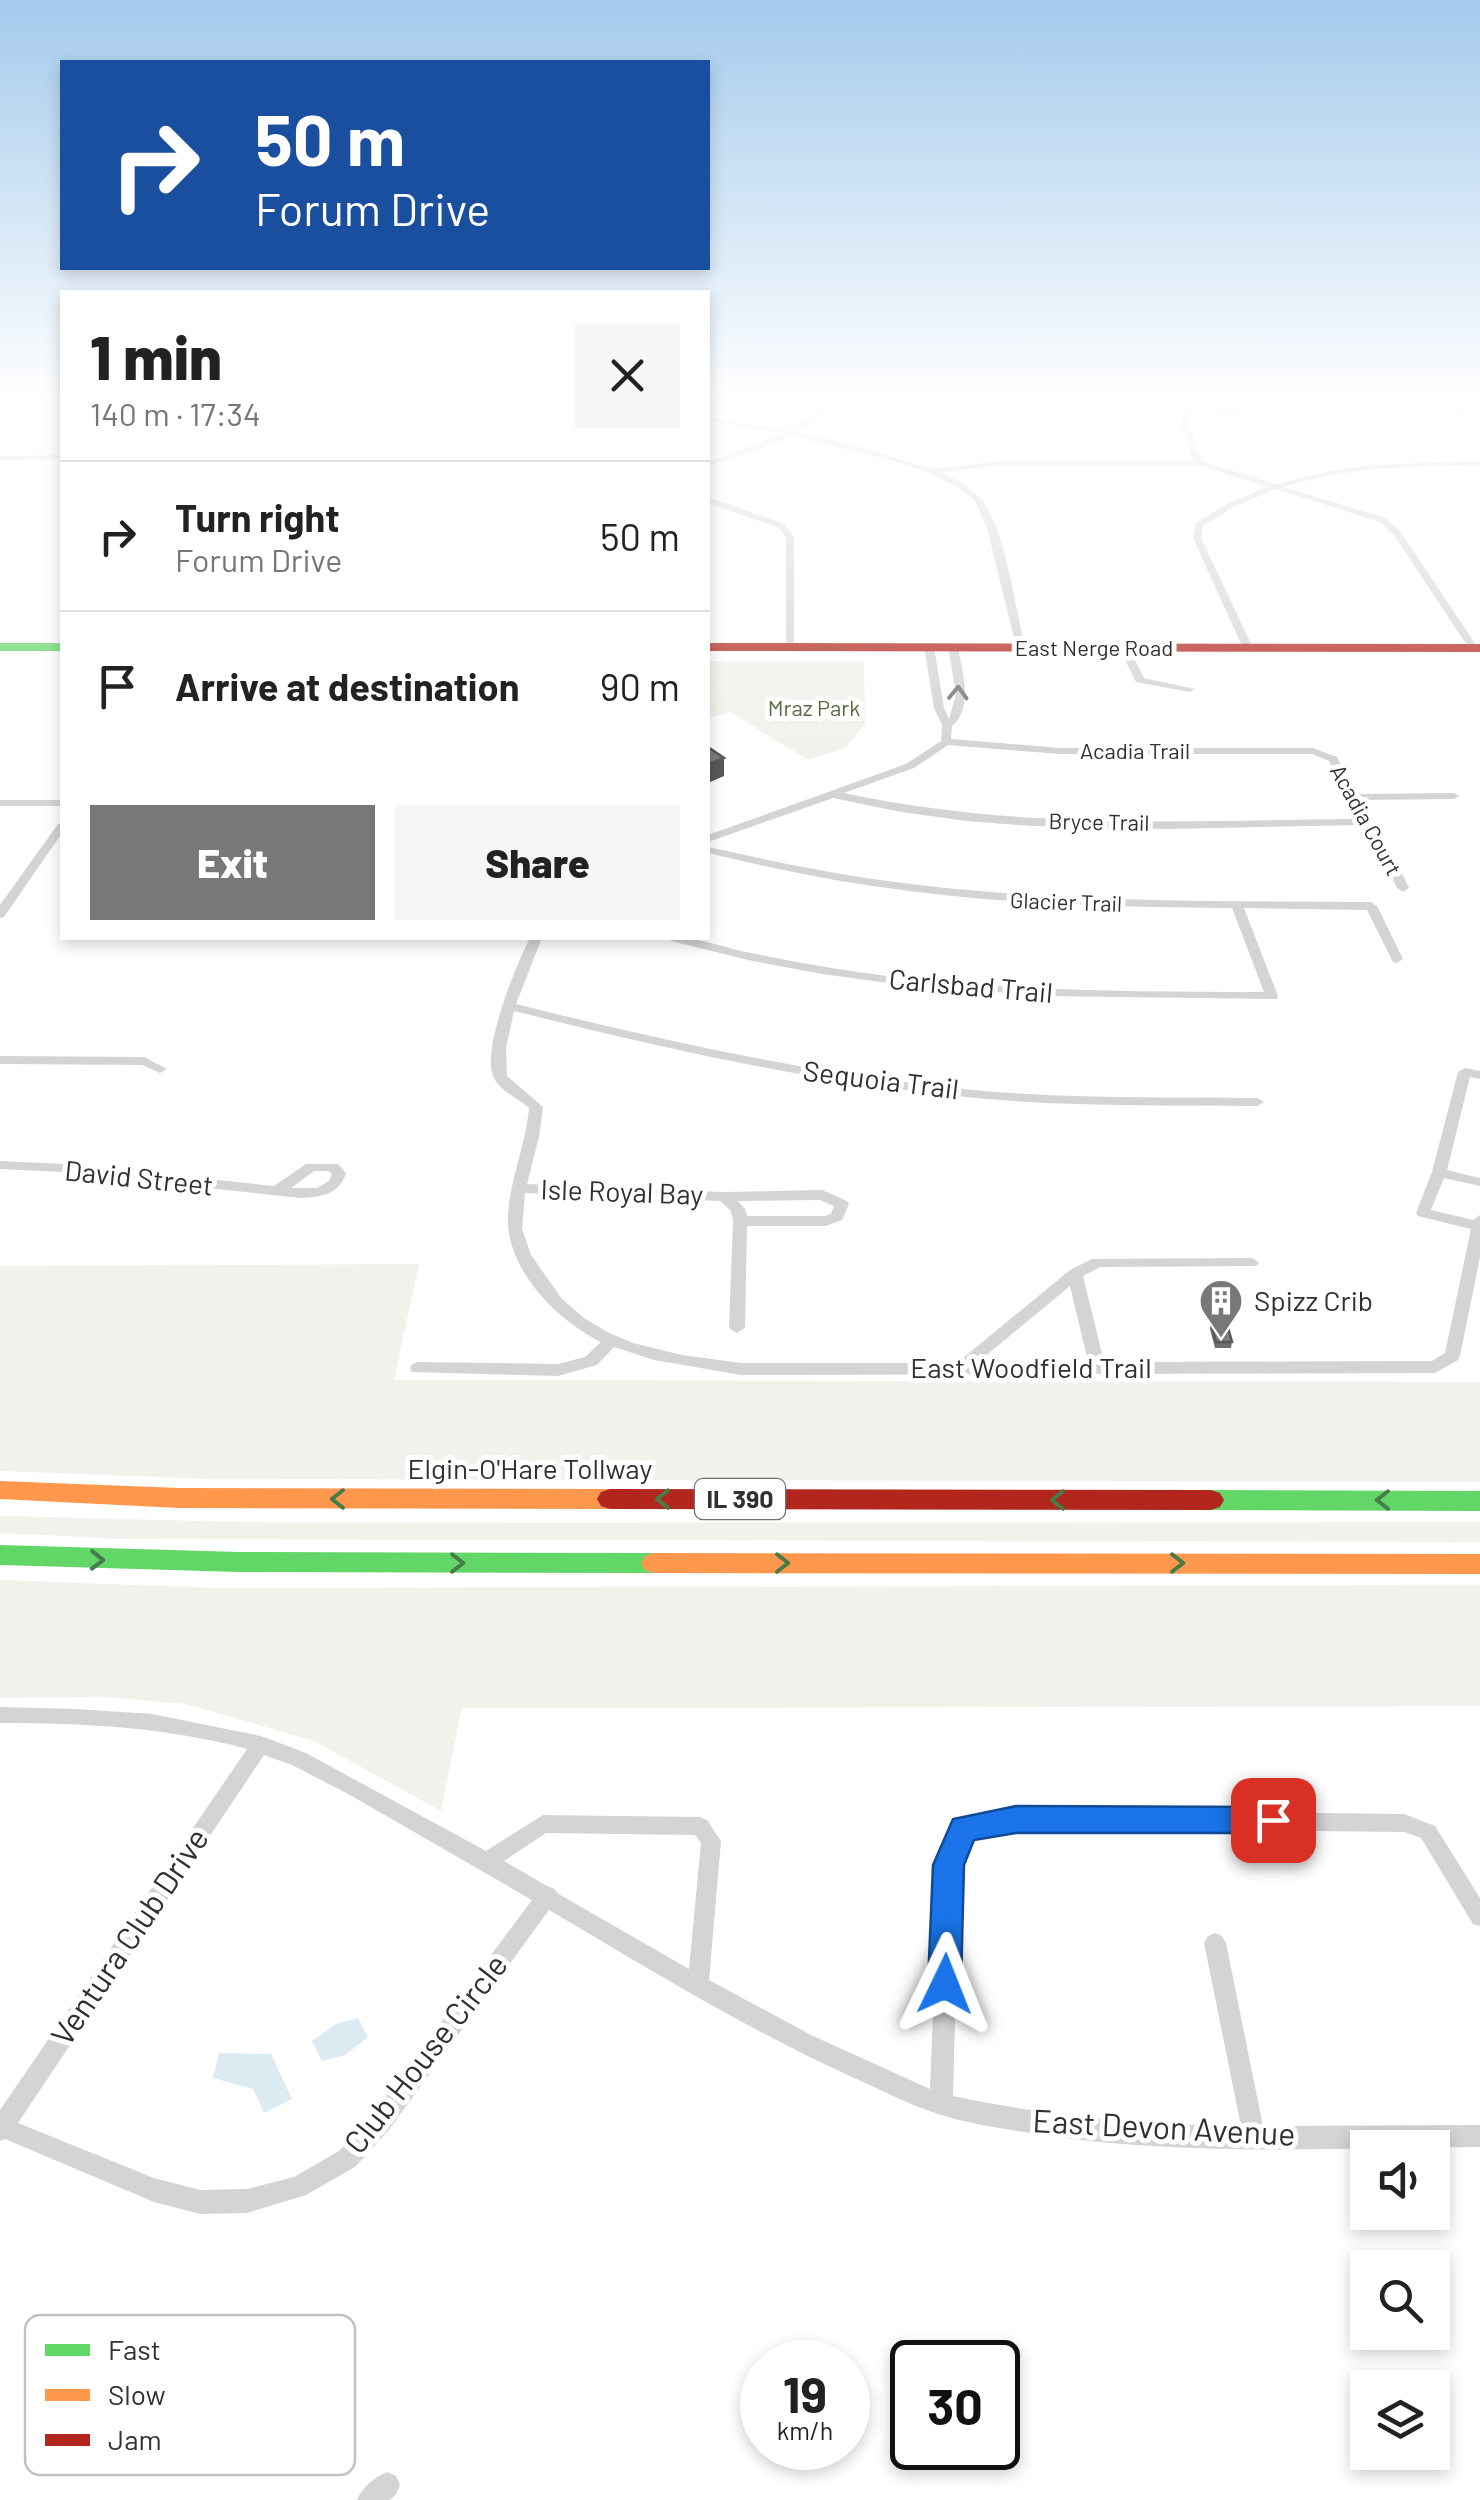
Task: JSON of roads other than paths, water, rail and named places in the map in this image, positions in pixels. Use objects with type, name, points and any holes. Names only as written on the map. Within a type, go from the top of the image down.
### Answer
[{"type":"main road","points":[[0,647],[60,647]]},
{"type":"main road","name":"East Nerge Road","points":[[710,648],[1477,648]]},
{"type":"main road","name":"Elgin-O'Hare Tollway","points":[[0,1490],[199,1498],[1480,1501]]},
{"type":"main road","points":[[0,1555],[238,1562],[1480,1564]]},
{"type":"street","points":[[761,519],[782,526],[790,538],[790,648]]},
{"type":"street","points":[[985,519],[1020,648]]},
{"type":"street","points":[[1207,519],[1199,525],[1197,538],[1248,648]]},
{"type":"street","points":[[1378,519],[1397,533],[1477,648]]},
{"type":"street","points":[[710,838],[910,766],[946,742],[948,724],[938,708],[941,648]]},
{"type":"street","points":[[941,648],[961,694],[954,720],[948,724]]},
{"type":"street","points":[[1124,648],[1140,680],[1190,689]]},
{"type":"street","name":"Acadia Trail","points":[[946,742],[1060,751],[1325,754]]},
{"type":"street","name":"Acadia Court","points":[[1325,754],[1333,758],[1364,822],[1375,830],[1403,888]]},
{"type":"street","name":"Bryce Trail","points":[[836,795],[947,814],[1043,822],[1364,822]]},
{"type":"street","points":[[1353,797],[1454,796]]},
{"type":"street","points":[[0,803],[60,803]]},
{"type":"street","points":[[0,914],[58,840]]},
{"type":"street","name":"Glacier Trail","points":[[710,851],[785,870],[939,894],[1041,902],[1372,906],[1397,958]]},
{"type":"street","name":"Carlsbad Trail","points":[[683,940],[777,962],[938,986],[1098,996],[1272,996],[1236,904]]},
{"type":"street","points":[[418,1368],[558,1370],[591,1361],[609,1343],[556,1306],[524,1259],[515,1229],[536,1112],[532,1102],[503,1081],[497,1067],[510,1006],[526,954],[535,940]]},
{"type":"street","name":"Sequoia Trail","points":[[510,1006],[630,1037],[848,1078],[1042,1099],[1258,1102]]},
{"type":"street","points":[[0,1060],[144,1061],[160,1069]]},
{"type":"street","points":[[1479,1223],[1423,1213],[1439,1172],[1465,1072],[1480,1075]]},
{"type":"street","name":"David Street","points":[[0,1165],[182,1185],[278,1190]]},
{"type":"street","points":[[1439,1172],[1480,1182]]},
{"type":"street","name":"Isle Royal Bay","points":[[520,1188],[822,1196],[842,1204],[838,1217],[826,1221],[740,1221]]},
{"type":"street","name":"Isle Royal Bay","points":[[724,1196],[738,1208],[740,1221],[737,1328]]},
{"type":"street","name":"East Woodfield Trail","points":[[609,1343],[741,1370],[1435,1368],[1452,1356],[1479,1223]]},
{"type":"street","points":[[962,1367],[1075,1274],[1097,1262],[1251,1264]]},
{"type":"street","points":[[1075,1274],[1097,1367]]},
{"type":"street","name":"East Devon Avenue","points":[[0,1715],[92,1715],[156,1721],[261,1744],[349,1784],[548,1895],[698,1986],[829,2056],[941,2104],[1018,2120],[1100,2130],[1254,2136],[1480,2136]]},
{"type":"street","name":"Ventura Club Drive","points":[[1,2129],[261,1744]]},
{"type":"street","points":[[941,2104],[949,1865],[964,1829],[1016,1820],[1404,1823],[1428,1832],[1480,1917]]},
{"type":"street","points":[[488,1861],[544,1824],[700,1826],[711,1841],[698,1986]]},
{"type":"street","name":"Club House Circle","points":[[1,2129],[186,2199],[247,2201],[298,2187],[347,2159],[380,2124],[548,1895]]},
{"type":"street","points":[[1216,1943],[1254,2136]]},
{"type":"place","name":"Spizz Crib","points":[[1221,1339]]},
{"type":"park label","name":"Mraz Park","points":[[814,708]]}]
